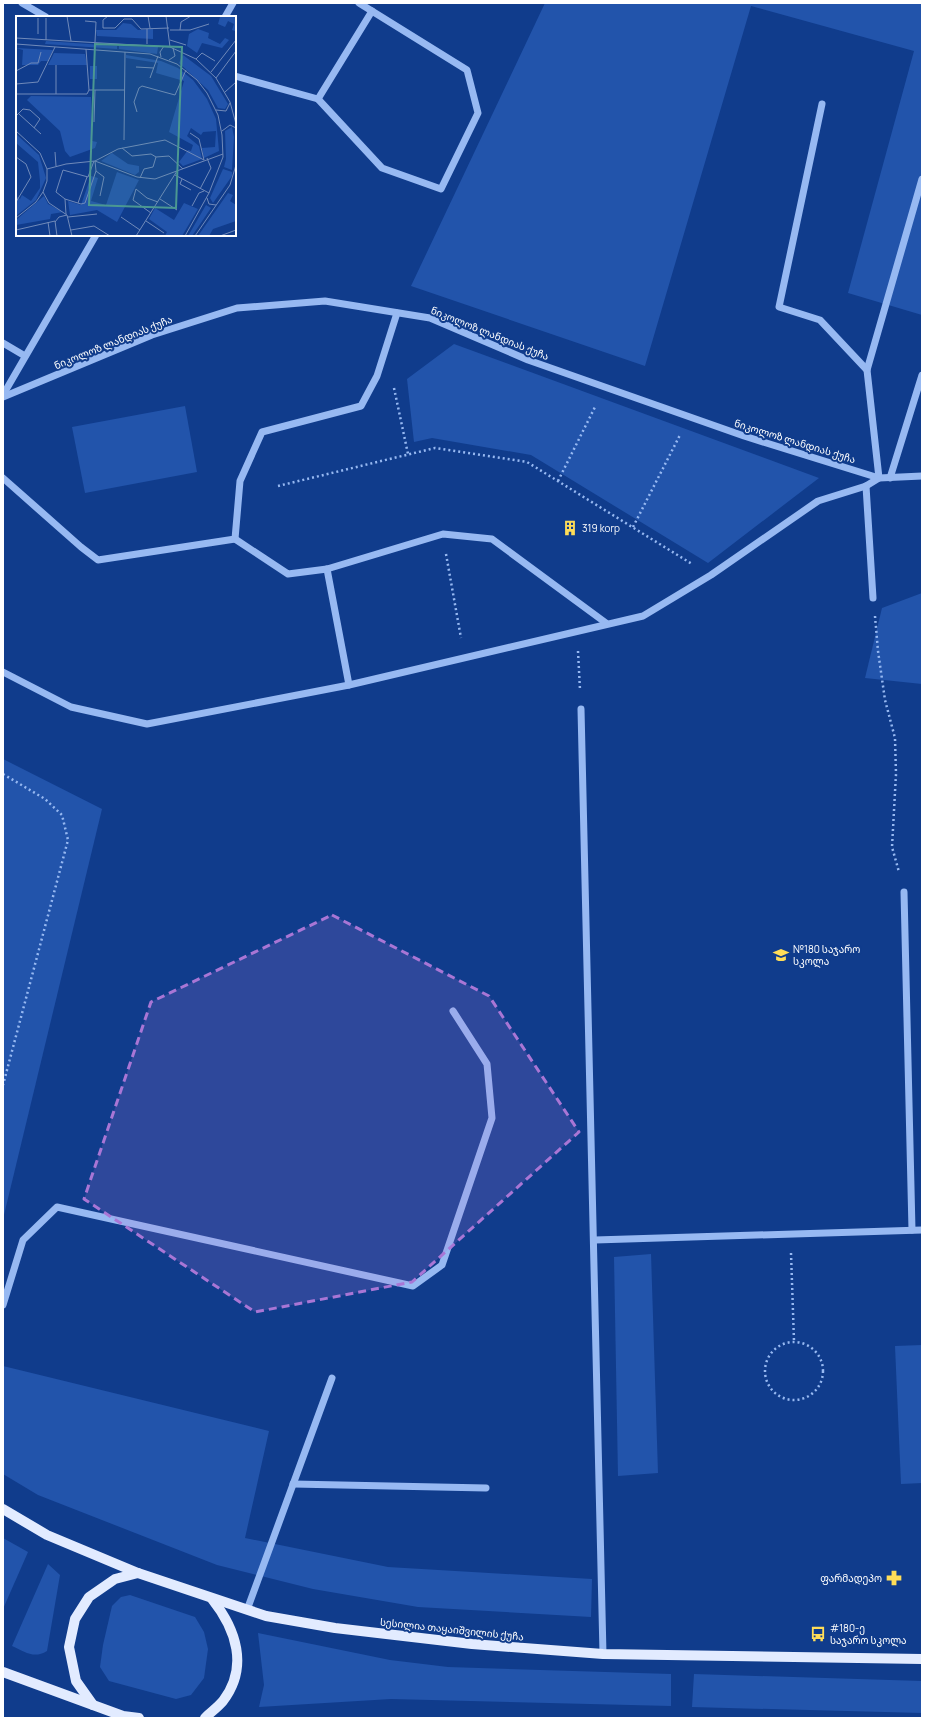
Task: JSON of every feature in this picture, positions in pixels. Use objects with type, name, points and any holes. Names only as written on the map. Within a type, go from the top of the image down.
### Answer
[{"type":"main road","name":"სესილია თაყაიშვილის ქუჩა","points":[[3,1509],[47,1535],[138,1573],[266,1616],[335,1628],[472,1644],[603,1654],[922,1659]]},
{"type":"main road","points":[[93,1705],[76,1681],[69,1647],[75,1619],[89,1597],[115,1579],[138,1573]]},
{"type":"main road","points":[[205,1718],[223,1701],[231,1687],[237,1662],[235,1638],[225,1614],[212,1599]]},
{"type":"main road","points":[[3,1672],[123,1717],[138,1718]]},
{"type":"street","points":[[22,3],[44,16]]},
{"type":"street","points":[[226,16],[233,3]]},
{"type":"street","points":[[236,76],[318,99],[382,168],[441,190],[478,113],[467,70],[358,3]]},
{"type":"street","points":[[318,99],[372,11]]},
{"type":"street","points":[[822,104],[779,307],[820,320],[867,370]]},
{"type":"street","points":[[3,672],[71,707],[147,724],[349,685],[606,623],[643,616],[711,575],[818,501],[866,486],[879,478],[867,370],[922,179]]},
{"type":"street","points":[[3,396],[95,236]]},
{"type":"street","name":"ნიკოლოზ ლანდიას ქუჩა","points":[[3,396],[152,335],[237,308],[325,301],[430,318],[528,360],[605,388],[689,417],[879,478],[922,476]]},
{"type":"street","points":[[235,539],[240,482],[262,432],[361,406],[377,376],[397,313]]},
{"type":"street","points":[[3,343],[25,356]]},
{"type":"street","points":[[890,478],[922,375]]},
{"type":"street","points":[[3,478],[81,547],[98,560],[235,539],[288,574],[327,569],[443,534],[492,539],[606,623]]},
{"type":"street","points":[[866,486],[874,598]]},
{"type":"street","points":[[327,569],[349,685]]},
{"type":"street","points":[[581,709],[595,1240],[603,1654]]},
{"type":"street","points":[[904,892],[912,1230]]},
{"type":"street","points":[[3,1305],[22,1240],[57,1207],[414,1286],[442,1265],[492,1118],[487,1064],[453,1011]]},
{"type":"street","points":[[595,1240],[922,1230]]},
{"type":"street","points":[[248,1610],[332,1378]]},
{"type":"street","points":[[293,1484],[486,1488]]},
{"type":"path","points":[[377,376],[393,382],[408,454]]},
{"type":"path","points":[[558,481],[605,388]]},
{"type":"path","points":[[632,527],[689,417]]},
{"type":"path","points":[[278,486],[435,448],[527,462],[711,575]]},
{"type":"path","points":[[443,534],[464,658]]},
{"type":"path","points":[[874,598],[885,700],[895,738],[896,774],[892,847],[904,892]]},
{"type":"path","points":[[577,630],[581,709]]},
{"type":"path","points":[[3,774],[45,799],[62,815],[68,840],[3,1085]]},
{"type":"path","points":[[790,1233],[794,1341]]},
{"type":"path","points":[[794,1341],[808,1345],[816,1351],[821,1358],[824,1368],[823,1378],[819,1386],[812,1394],[794,1400],[785,1398],[773,1390],[766,1378],[765,1369],[768,1359],[773,1351],[780,1345],[794,1341]]},
{"type":"highlighted area","points":[[332,915],[489,996],[579,1132],[412,1282],[255,1312],[84,1199],[151,1002]]},
{"type":"shaded area","points":[[545,3],[922,3],[922,315],[848,293],[914,51],[751,6],[645,366],[411,286]]},
{"type":"shaded area","points":[[454,344],[819,478],[708,563],[531,455],[432,438],[414,442],[407,379]]},
{"type":"shaded area","points":[[185,406],[197,472],[85,493],[72,427]]},
{"type":"shaded area","points":[[922,593],[922,684],[865,678],[882,608]]},
{"type":"shaded area","points":[[3,759],[102,809],[3,1219]]},
{"type":"shaded area","points":[[651,1254],[658,1473],[618,1476],[614,1257]]},
{"type":"shaded area","points":[[922,1345],[922,1483],[901,1484],[895,1346]]},
{"type":"shaded area","points":[[3,1366],[269,1431],[245,1538],[388,1567],[592,1579],[591,1617],[418,1607],[313,1589],[217,1565],[38,1495],[3,1474]]},
{"type":"shaded area","points":[[3,1538],[28,1552],[3,1609]]},
{"type":"shaded area","points":[[48,1564],[60,1575],[47,1651],[34,1655],[12,1646]]},
{"type":"shaded area","points":[[130,1595],[195,1617],[204,1632],[208,1649],[204,1678],[191,1695],[176,1699],[109,1681],[100,1667],[103,1645],[112,1606],[121,1597]]},
{"type":"shaded area","points":[[258,1633],[390,1660],[448,1667],[671,1674],[671,1706],[391,1699],[259,1707],[264,1685]]},
{"type":"shaded area","points":[[694,1674],[922,1681],[922,1713],[692,1707]]},
{"type":"place","name":"319 korp","points":[[570,528]]},
{"type":"place","name":"№180 საჯარო სკოლა","points":[[781,955]]},
{"type":"place","name":"ფარმადეპო","points":[[894,1578]]},
{"type":"place","name":"#180-ე საჯარო სკოლა","points":[[818,1634]]}]
